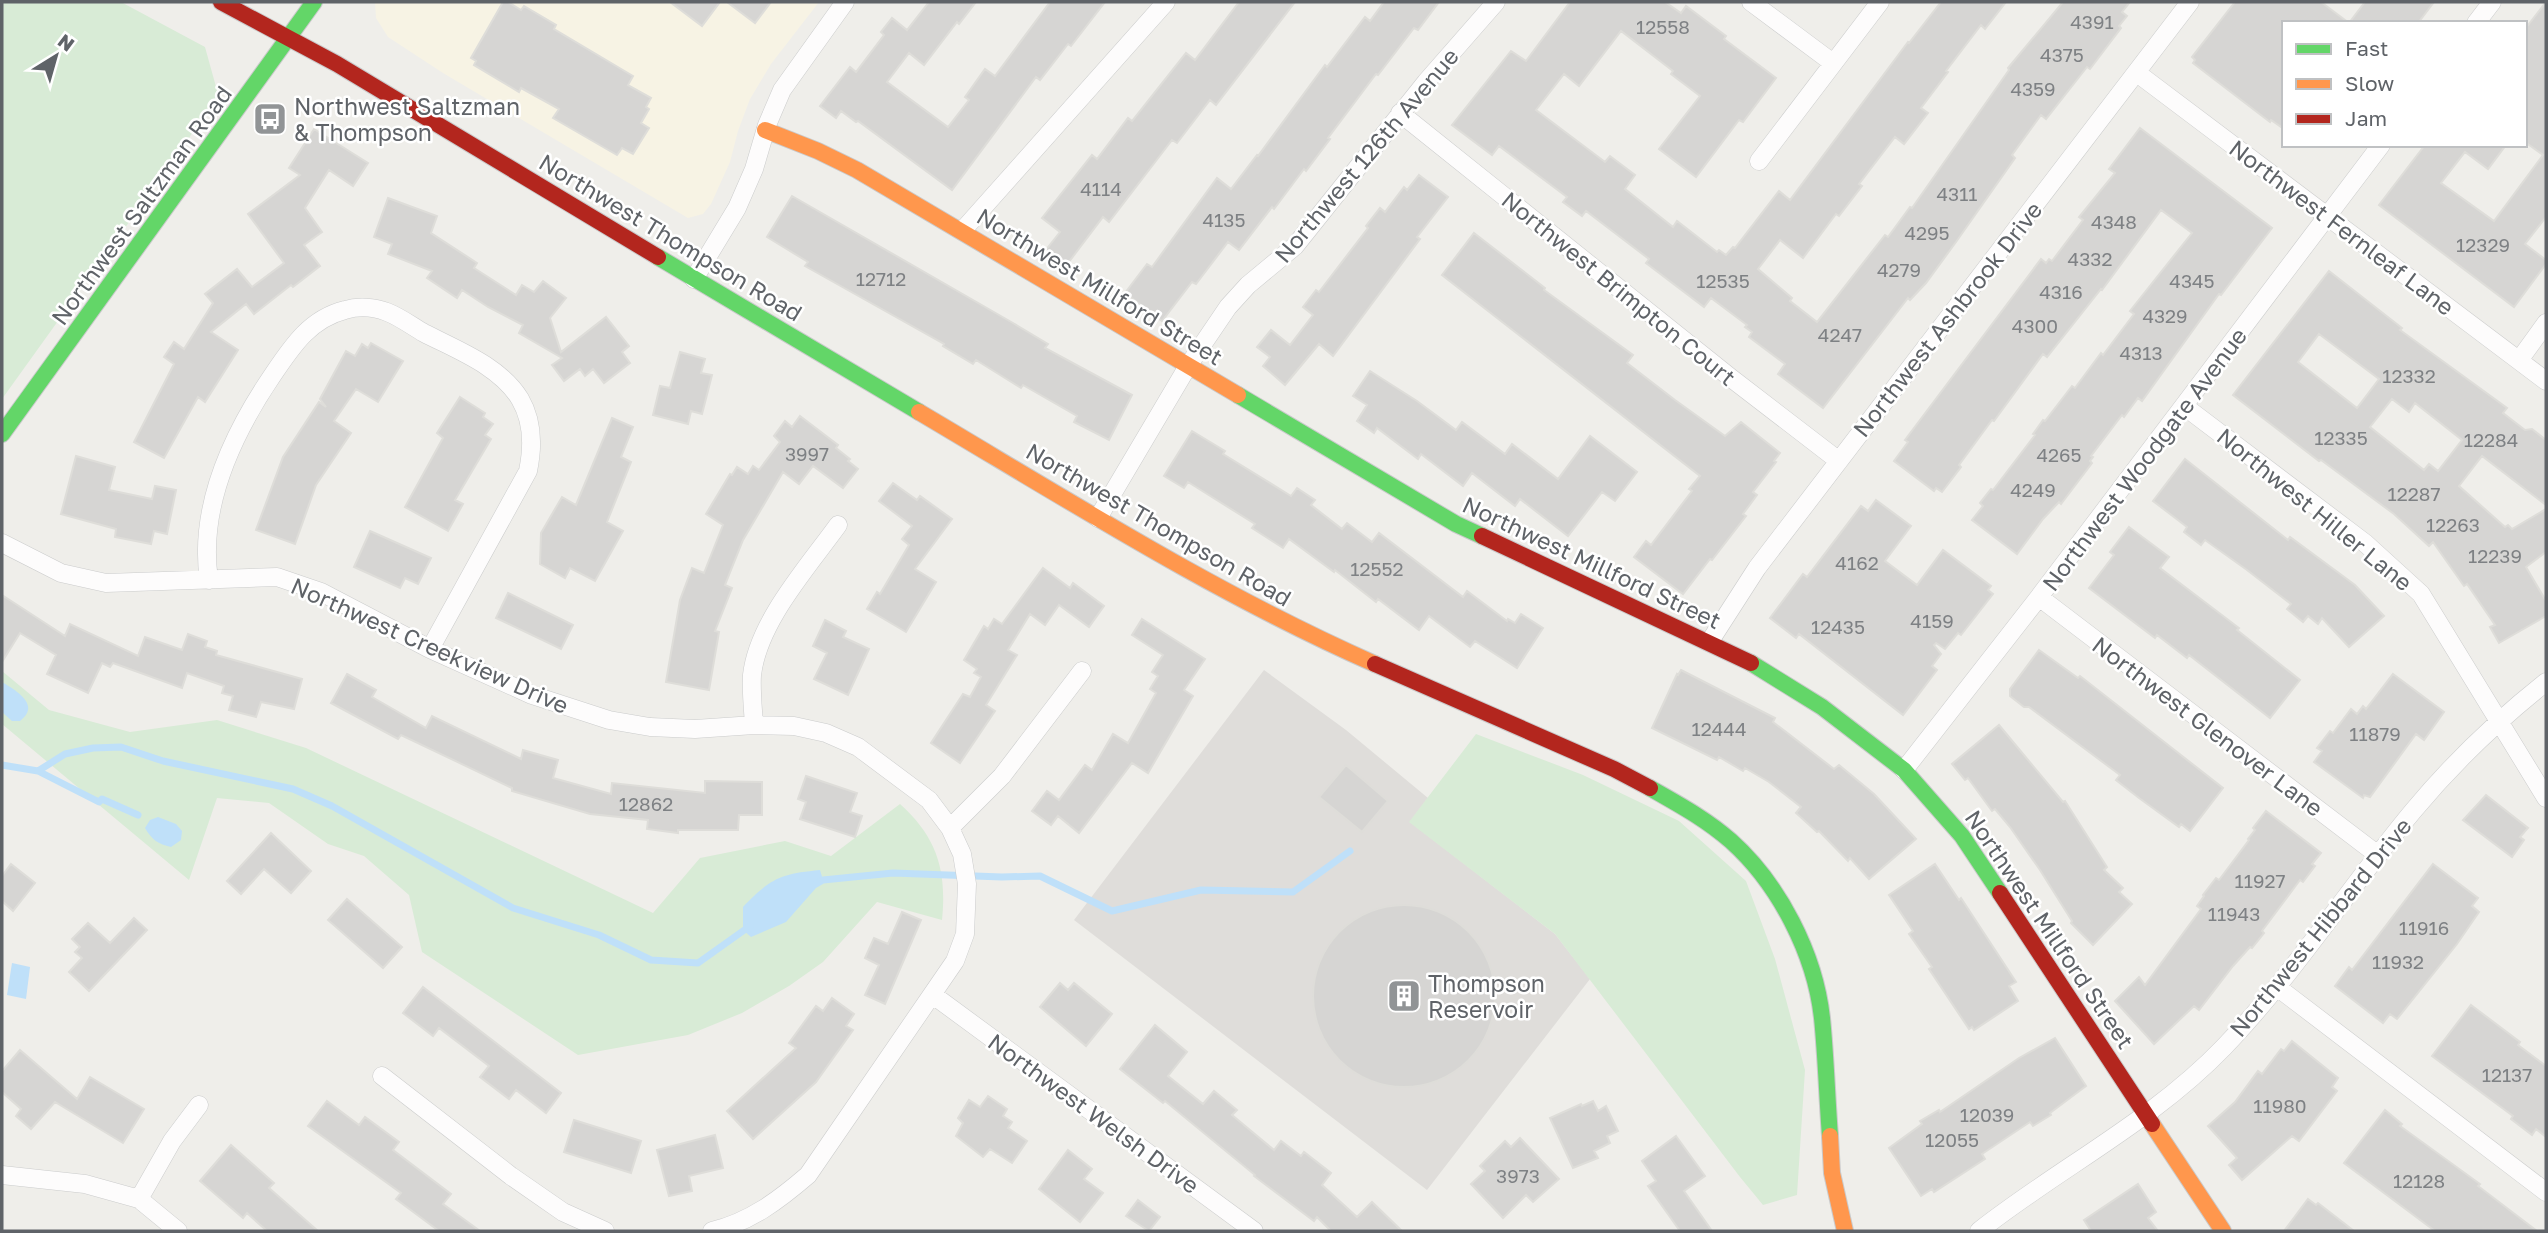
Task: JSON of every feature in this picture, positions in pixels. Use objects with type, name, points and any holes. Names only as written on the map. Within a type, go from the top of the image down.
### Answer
[{"type":"street","name":"Northwest Thompson Road","points":[[221,2],[348,70],[694,279],[1204,580],[1311,636],[1651,787],[1688,809],[1731,841],[1763,876],[1788,915],[1810,963],[1822,1016],[1832,1173],[1845,1231]]},
{"type":"street","name":"Northwest Saltzman Road","points":[[2,434],[314,2]]},
{"type":"street","points":[[694,279],[737,208],[782,90],[845,2]]},
{"type":"street","points":[[963,230],[1167,2]]},
{"type":"street","name":"Northwest 126th Avenue","points":[[1098,518],[1188,366],[1228,307],[1248,285],[1295,246],[1400,113],[1496,2]]},
{"type":"street","points":[[1751,2],[1833,64]]},
{"type":"street","points":[[1759,161],[1880,2]]},
{"type":"street","name":"Northwest Ashbrook Drive","points":[[1710,642],[1757,568],[2190,2]]},
{"type":"street","points":[[2478,21],[2492,2]]},
{"type":"street","name":"Northwest Fernleaf Lane","points":[[2137,72],[2546,381]]},
{"type":"street","name":"Northwest Brimpton Court","points":[[1400,113],[1839,461]]},
{"type":"street","name":"Northwest Millford Street","points":[[765,130],[857,170],[963,230],[1456,524],[1710,642],[1789,684],[1832,714],[1904,770],[1970,847],[2224,1231]]},
{"type":"street","name":"Northwest Woodgate Avenue","points":[[1904,770],[2039,597],[2379,147]]},
{"type":"street","points":[[209,580],[207,548],[216,489],[233,440],[268,382],[296,340],[311,326],[345,310],[365,307],[387,312],[489,368],[509,384],[521,401],[530,426],[532,449],[528,471],[430,649]]},
{"type":"street","points":[[2520,359],[2546,323]]},
{"type":"street","name":"Northwest Hiller Lane","points":[[2184,406],[2365,543],[2421,594],[2546,798]]},
{"type":"street","points":[[754,725],[752,675],[760,643],[774,616],[838,525]]},
{"type":"street","name":"Northwest Creekview Drive","points":[[2,543],[61,573],[107,583],[277,577],[301,584],[430,649],[532,695],[609,720],[650,727],[695,729],[754,725],[794,726],[826,733],[858,747],[929,800],[950,828],[962,854],[967,884],[965,934],[955,961],[808,1175],[777,1202],[734,1226],[712,1231]]},
{"type":"street","name":"Northwest Glenover Lane","points":[[2039,597],[2378,855]]},
{"type":"street","points":[[950,828],[1002,776],[1082,671]]},
{"type":"street","name":"Northwest Hibbard Drive","points":[[1979,1231],[2188,1082],[2224,1047],[2277,987],[2438,782],[2499,721],[2546,682]]},
{"type":"street","points":[[2277,987],[2546,1192]]},
{"type":"street","name":"Northwest Welsh Drive","points":[[933,995],[1254,1231]]},
{"type":"street","points":[[382,1076],[511,1176],[563,1212],[605,1231]]},
{"type":"street","points":[[139,1199],[172,1141],[199,1105]]},
{"type":"street","points":[[2,1174],[85,1184],[139,1199],[178,1231]]},
{"type":"shaded area","points":[[375,2],[819,2],[771,64],[750,99],[730,162],[711,204],[703,214],[688,218],[443,73],[388,37],[376,18]]},
{"type":"shaded area","name":"Thompson Reservoir","points":[[1264,670],[1346,730],[1428,798],[1410,822],[1555,934],[1590,979],[1427,1190],[1074,920]]},
{"type":"green space","points":[[2,2],[121,2],[205,47],[218,94],[2,399]]},
{"type":"green space","points":[[2,671],[49,710],[130,732],[217,720],[306,748],[653,913],[700,858],[785,841],[831,856],[900,804],[923,829],[937,856],[943,886],[942,920],[877,902],[823,962],[789,986],[742,1013],[688,1035],[578,1055],[422,952],[409,895],[364,856],[328,844],[269,803],[217,798],[189,880],[2,724]]},
{"type":"green space","points":[[1476,734],[1583,775],[1679,821],[1746,881],[1775,959],[1805,1070],[1797,1195],[1763,1205],[1555,934],[1409,822]]},
{"type":"water","points":[[2,682],[20,694],[27,704],[26,715],[20,721],[12,721],[2,712]]},
{"type":"water","points":[[158,817],[176,824],[182,831],[181,840],[171,847],[156,841],[145,828],[150,820]]},
{"type":"water","points":[[820,870],[823,880],[786,922],[751,937],[743,930],[743,907],[761,890],[785,876]]},
{"type":"water","points":[[12,963],[30,967],[26,999],[7,995]]},
{"type":"building","points":[[503,2],[521,10],[524,6],[556,25],[554,29],[633,76],[628,85],[651,98],[646,107],[649,109],[641,123],[649,128],[633,154],[622,148],[617,155],[553,118],[559,109],[521,88],[519,92],[474,65],[476,61],[471,58]]},
{"type":"building","points":[[670,2],[720,2],[702,26]]},
{"type":"building","points":[[727,2],[771,2],[755,23]]},
{"type":"building","points":[[929,2],[976,2],[924,65],[909,53],[887,82],[948,127],[969,100],[965,97],[985,69],[995,76],[1050,2],[1105,2],[1040,80],[1036,77],[952,190],[858,121],[841,111],[836,118],[820,106],[850,67],[856,72],[884,35],[881,32],[892,18],[907,30]]},
{"type":"building","points":[[1239,2],[1295,2],[1216,105],[1210,100],[1177,143],[1172,140],[1109,222],[1103,217],[1065,267],[1045,251],[1060,232],[1042,218],[1092,155],[1097,159],[1128,118],[1132,121],[1186,53],[1195,60]]},
{"type":"building","points":[[1384,2],[1439,2],[1418,30],[1414,28],[1378,75],[1376,74],[1306,171],[1304,169],[1239,250],[1228,242],[1196,284],[1192,282],[1162,321],[1125,293],[1147,264],[1152,267],[1217,178],[1231,189],[1325,65],[1327,67],[1365,17],[1370,21]]},
{"type":"building","points":[[1570,2],[1665,2],[1681,13],[1686,6],[1776,78],[1743,122],[1739,120],[1696,177],[1659,149],[1700,96],[1671,74],[1673,71],[1621,31],[1579,86],[1564,74],[1536,110],[1605,162],[1610,156],[1635,175],[1625,189],[1673,227],[1677,221],[1717,252],[1719,250],[1726,255],[1735,248],[1779,191],[1790,200],[1941,2],[2006,2],[1985,29],[1981,25],[1946,71],[1948,72],[1921,108],[1928,113],[1904,144],[1895,137],[1859,184],[1862,186],[1839,216],[1836,214],[1803,258],[1780,240],[1758,269],[1792,298],[1790,301],[1817,322],[1885,235],[1888,237],[1910,207],[1912,208],[2008,68],[2063,2],[2130,2],[2122,12],[2127,16],[2119,26],[2121,28],[2090,69],[2087,67],[2046,119],[2041,115],[2012,155],[2015,158],[1926,283],[1910,300],[1908,298],[1823,408],[1778,374],[1785,364],[1749,337],[1752,332],[1745,327],[1747,325],[1711,298],[1704,307],[1646,263],[1649,259],[1586,211],[1582,216],[1563,202],[1567,197],[1499,146],[1492,155],[1452,125],[1511,51],[1526,61]]},
{"type":"building","points":[[2235,2],[2321,2],[2346,21],[2282,21],[2282,128],[2271,120],[2270,122],[2193,63],[2195,60],[2192,57]]},
{"type":"building","points":[[2365,2],[2434,2],[2420,21],[2351,21]]},
{"type":"building","points":[[2546,2],[2546,217],[2525,244],[2546,260],[2546,264],[2514,307],[2379,205],[2423,147],[2504,147],[2488,169],[2465,152],[2441,183],[2494,221],[2543,155],[2527,143],[2527,26]]},
{"type":"building","points":[[2140,128],[2272,228],[2221,295],[2219,294],[2142,401],[2138,398],[2124,417],[2122,415],[2091,456],[2092,463],[2061,504],[2059,502],[2043,519],[2017,554],[1972,520],[1983,506],[1980,503],[2035,435],[2033,434],[2043,420],[2045,421],[2072,386],[2075,388],[2101,353],[2103,355],[2134,314],[2130,311],[2192,233],[2161,210],[2102,290],[2047,357],[2043,354],[1959,465],[1961,467],[1942,492],[1936,488],[1934,491],[1894,461],[1908,442],[1905,440],[2041,259],[2046,263],[2049,259],[2052,261],[2083,220],[2079,217],[2115,173],[2109,169]]},
{"type":"building","points":[[314,129],[368,163],[353,186],[329,170],[305,208],[322,232],[304,245],[320,266],[254,314],[246,304],[211,332],[238,350],[205,402],[198,397],[164,458],[134,442],[174,364],[164,357],[174,342],[184,349],[213,303],[205,294],[237,269],[252,287],[284,263],[248,214],[300,175],[289,168]]},
{"type":"building","points":[[1419,175],[1448,197],[1333,356],[1319,344],[1285,385],[1263,366],[1270,357],[1257,347],[1271,330],[1290,345],[1313,315],[1303,307],[1316,290],[1319,292],[1380,208],[1385,212],[1404,187],[1407,190]]},
{"type":"building","points":[[792,196],[1048,344],[1045,348],[1132,395],[1109,440],[1074,422],[1077,416],[1023,385],[1021,388],[976,360],[973,364],[943,346],[944,344],[805,266],[808,262],[767,237]]},
{"type":"building","points":[[388,198],[437,216],[431,233],[477,263],[474,268],[516,295],[522,285],[534,292],[543,281],[566,298],[550,318],[561,352],[606,317],[629,346],[622,352],[630,363],[604,383],[593,369],[585,376],[580,369],[564,381],[552,365],[562,358],[519,333],[523,325],[462,290],[457,298],[427,278],[432,271],[388,254],[392,244],[374,237]]},
{"type":"building","points":[[1474,233],[1545,288],[1544,290],[1633,355],[1627,363],[1725,436],[1741,422],[1780,453],[1753,492],[1757,495],[1743,514],[1746,516],[1683,594],[1634,557],[1646,541],[1651,545],[1692,491],[1689,489],[1700,476],[1442,275]]},
{"type":"building","points":[[2329,271],[2402,328],[2400,330],[2507,408],[2503,413],[2525,430],[2532,429],[2546,440],[2546,505],[2482,456],[2459,486],[2505,527],[2508,525],[2512,529],[2546,509],[2546,552],[2526,567],[2546,601],[2546,616],[2499,643],[2490,627],[2495,625],[2467,584],[2464,586],[2433,542],[2429,546],[2394,514],[2233,395]],"holes":[[[2319,334],[2379,379],[2357,408],[2298,362]],[[2392,399],[2409,412],[2415,403],[2462,440],[2438,471],[2429,464],[2424,470],[2370,427]]]},
{"type":"building","points":[[371,343],[403,361],[378,402],[356,389],[334,421],[351,433],[316,485],[295,544],[256,530],[283,457],[319,402],[326,407],[320,399],[346,351],[355,356],[362,344],[368,348]]},
{"type":"building","points":[[680,352],[705,359],[701,373],[712,375],[702,414],[691,411],[688,424],[653,415],[660,386],[670,388]]},
{"type":"building","points":[[1370,371],[1456,430],[1462,422],[1505,454],[1512,444],[1558,479],[1590,436],[1637,472],[1615,501],[1602,492],[1568,536],[1520,499],[1515,506],[1472,473],[1463,486],[1421,454],[1418,459],[1377,428],[1374,433],[1357,421],[1367,405],[1353,396]]},
{"type":"building","points":[[460,397],[485,413],[483,417],[493,424],[485,435],[491,439],[455,500],[463,504],[448,531],[405,507],[443,438],[437,433]]},
{"type":"building","points":[[800,416],[838,445],[836,448],[858,469],[843,488],[813,466],[799,484],[783,472],[743,540],[725,585],[732,588],[715,631],[719,632],[709,690],[666,682],[680,600],[692,568],[704,573],[723,525],[706,514],[730,474],[732,475],[737,467],[748,474],[753,466],[759,470],[780,442],[774,436],[785,421],[792,427]]},
{"type":"building","points":[[612,418],[633,427],[621,457],[631,462],[607,522],[623,531],[595,581],[570,568],[565,578],[540,564],[541,533],[562,497],[576,505]]},
{"type":"building","points":[[1192,431],[1225,451],[1223,454],[1291,496],[1297,488],[1315,500],[1311,505],[1342,529],[1347,523],[1372,542],[1379,533],[1463,597],[1467,591],[1507,621],[1508,619],[1515,623],[1521,614],[1543,628],[1517,668],[1475,641],[1470,647],[1429,616],[1419,630],[1289,539],[1283,548],[1252,528],[1255,524],[1188,482],[1184,488],[1164,476]]},
{"type":"building","points":[[76,456],[115,467],[109,490],[152,499],[155,486],[176,490],[167,534],[154,531],[151,544],[115,537],[116,529],[61,514]]},
{"type":"building","points":[[2185,459],[2288,540],[2290,537],[2355,585],[2384,616],[2349,647],[2322,618],[2318,624],[2308,616],[2303,622],[2287,609],[2291,604],[2247,570],[2205,540],[2201,545],[2184,532],[2187,527],[2153,501]]},
{"type":"building","points":[[893,483],[917,500],[920,496],[952,519],[915,569],[936,582],[906,632],[867,609],[877,592],[880,594],[909,545],[902,539],[912,526],[879,501]]},
{"type":"building","points":[[1876,500],[1911,526],[1885,561],[1917,585],[1943,550],[1991,586],[1988,590],[1993,594],[1961,635],[1958,633],[1945,649],[1936,643],[1934,645],[1941,654],[1932,666],[1937,670],[1903,715],[1799,634],[1796,638],[1770,618],[1803,574],[1807,577],[1861,506],[1868,511]]},
{"type":"building","points":[[2129,527],[2169,557],[2160,568],[2239,628],[2237,630],[2300,680],[2270,718],[2189,655],[2187,658],[2157,635],[2155,638],[2089,588],[2114,555],[2110,552]]},
{"type":"building","points":[[370,531],[431,558],[418,584],[405,578],[400,588],[354,567]]},
{"type":"building","points":[[1043,568],[1070,588],[1073,583],[1104,606],[1089,627],[1059,605],[1045,625],[1030,614],[1008,650],[1017,655],[986,705],[995,711],[960,763],[931,743],[963,694],[970,697],[981,677],[974,673],[977,669],[964,660],[984,626],[988,629],[994,619],[1002,624]]},
{"type":"building","points":[[508,593],[573,625],[561,649],[496,618]]},
{"type":"building","points":[[2,595],[65,636],[70,624],[138,656],[145,637],[182,650],[188,634],[207,641],[205,647],[217,651],[216,655],[302,679],[294,709],[261,702],[256,717],[229,710],[233,696],[222,693],[224,686],[187,673],[182,688],[113,663],[110,667],[102,663],[88,693],[47,674],[56,655],[20,633],[2,662]]},
{"type":"building","points":[[1142,619],[1205,659],[1184,690],[1193,696],[1148,773],[1132,763],[1079,833],[1058,816],[1051,825],[1032,811],[1047,791],[1059,800],[1085,765],[1092,770],[1113,734],[1128,743],[1156,693],[1150,689],[1158,676],[1152,672],[1163,655],[1132,635]]},
{"type":"building","points":[[825,620],[846,631],[843,637],[869,649],[848,695],[814,679],[827,653],[813,646]]},
{"type":"building","points":[[2039,650],[2078,678],[2080,676],[2223,788],[2190,831],[2181,824],[2179,827],[2139,798],[2116,780],[2120,775],[2029,707],[2024,707],[2010,696],[2010,689]]},
{"type":"building","points":[[1681,670],[1775,718],[1773,722],[1834,769],[1839,765],[1874,794],[1916,839],[1869,879],[1850,858],[1848,861],[1819,831],[1796,813],[1801,807],[1769,782],[1745,768],[1743,771],[1719,757],[1717,760],[1652,728]]},
{"type":"building","points":[[347,674],[376,690],[372,697],[426,728],[432,716],[521,759],[523,750],[558,760],[553,778],[611,794],[612,783],[705,793],[705,781],[762,782],[762,815],[739,815],[738,830],[678,830],[678,833],[647,829],[648,820],[590,814],[512,791],[512,788],[401,735],[398,739],[331,703]]},
{"type":"building","points":[[2393,674],[2444,712],[2424,740],[2416,734],[2370,797],[2364,795],[2363,798],[2314,762],[2322,751],[2317,748],[2330,731],[2333,733],[2351,709],[2357,714],[2363,706],[2366,709]]},
{"type":"building","points":[[1999,725],[2063,802],[2065,801],[2107,867],[2104,870],[2123,888],[2119,892],[2132,904],[2093,945],[2071,923],[2040,870],[2010,827],[1995,809],[1992,811],[1968,778],[1965,780],[1952,764]]},
{"type":"building","points":[[1346,765],[1388,801],[1362,832],[1319,797]]},
{"type":"building","points":[[806,776],[857,793],[850,812],[862,816],[855,837],[800,819],[806,802],[798,799]]},
{"type":"building","points":[[2486,795],[2528,828],[2520,837],[2524,840],[2512,857],[2463,820]]},
{"type":"building","points":[[2266,811],[2321,853],[2312,864],[2315,866],[2303,882],[2300,880],[2262,931],[2264,933],[2233,966],[2199,1010],[2194,1006],[2154,1044],[2115,1001],[2139,977],[2145,985],[2201,909],[2197,906],[2203,895],[2216,878],[2219,880],[2249,840],[2255,830],[2253,828]]},
{"type":"building","points":[[271,833],[311,871],[291,893],[264,869],[241,894],[227,881]]},
{"type":"building","points":[[11,864],[35,883],[13,911],[2,901],[2,876]]},
{"type":"building","points":[[1935,864],[1959,900],[1961,898],[2016,982],[2009,986],[2018,1001],[1974,1030],[1972,1027],[1969,1029],[1929,969],[1932,967],[1909,934],[1913,931],[1889,895]]},
{"type":"building","points":[[2433,864],[2478,898],[2472,906],[2479,912],[2397,1019],[2390,1014],[2383,1023],[2335,986],[2349,967],[2352,970]]},
{"type":"building","points":[[347,899],[402,947],[383,968],[328,920]]},
{"type":"building","name":"Thompson Reservoir","points":[[1404,905],[1439,912],[1468,932],[1488,961],[1495,996],[1488,1031],[1468,1060],[1439,1080],[1404,1087],[1369,1080],[1340,1060],[1320,1031],[1313,996],[1320,961],[1340,932],[1369,912]]},
{"type":"building","points":[[902,912],[921,920],[885,1004],[865,995],[879,965],[865,958],[874,938],[888,944]]},
{"type":"building","points":[[134,918],[147,930],[89,991],[69,972],[82,958],[75,952],[80,947],[72,939],[88,923],[110,943]]},
{"type":"building","points":[[1060,983],[1068,990],[1074,983],[1112,1014],[1086,1046],[1040,1007]]},
{"type":"building","points":[[423,987],[561,1093],[546,1113],[516,1090],[509,1099],[480,1077],[489,1066],[439,1028],[433,1036],[403,1013]]},
{"type":"building","points":[[832,998],[854,1014],[846,1026],[853,1030],[816,1082],[753,1139],[727,1111],[796,1048],[789,1043],[816,1006],[823,1011]]},
{"type":"building","points":[[2471,1005],[2520,1042],[2518,1045],[2546,1066],[2546,1137],[2536,1129],[2532,1135],[2511,1119],[2513,1116],[2432,1056]]},
{"type":"building","points":[[1155,1025],[1187,1052],[1168,1076],[1203,1104],[1214,1091],[1237,1110],[1232,1115],[1274,1150],[1281,1141],[1301,1156],[1304,1152],[1331,1173],[1322,1185],[1357,1217],[1372,1202],[1402,1231],[1331,1231],[1317,1217],[1314,1221],[1254,1176],[1165,1101],[1163,1103],[1120,1069]]},
{"type":"building","points":[[2055,1038],[2086,1086],[2050,1113],[2051,1115],[2033,1126],[2030,1122],[1982,1154],[1985,1159],[1934,1192],[1932,1189],[1921,1196],[1889,1148],[1922,1124],[1920,1121],[1939,1110],[1940,1112],[2019,1058]]},
{"type":"building","points":[[2292,1041],[2338,1078],[2332,1087],[2337,1091],[2299,1141],[2292,1136],[2242,1180],[2229,1165],[2237,1158],[2208,1126],[2235,1102],[2258,1071],[2262,1074],[2281,1049],[2284,1051]]},
{"type":"building","points":[[20,1050],[77,1099],[90,1077],[144,1109],[123,1143],[55,1102],[31,1129],[16,1116],[21,1109],[2,1092],[2,1071]]},
{"type":"building","points":[[988,1096],[1007,1109],[1003,1116],[1012,1122],[1008,1128],[1027,1141],[1012,1163],[990,1149],[983,1157],[956,1136],[963,1123],[958,1118],[969,1100],[980,1107]]},
{"type":"building","points":[[327,1101],[359,1125],[365,1117],[399,1142],[393,1150],[451,1194],[443,1204],[480,1231],[439,1231],[396,1199],[401,1193],[308,1126]]},
{"type":"building","points":[[1593,1101],[1598,1111],[1606,1106],[1618,1131],[1607,1136],[1610,1143],[1594,1151],[1598,1158],[1573,1168],[1550,1118]]},
{"type":"building","points":[[2385,1110],[2402,1124],[2400,1126],[2480,1184],[2478,1186],[2537,1231],[2435,1231],[2344,1163]]},
{"type":"building","points":[[574,1120],[641,1141],[631,1173],[564,1152]]},
{"type":"building","points":[[715,1135],[723,1168],[689,1176],[692,1191],[669,1196],[657,1150]]},
{"type":"building","points":[[1676,1136],[1705,1176],[1684,1191],[1712,1231],[1680,1231],[1648,1186],[1656,1181],[1642,1161]]},
{"type":"building","points":[[1520,1138],[1559,1179],[1533,1202],[1526,1195],[1503,1218],[1471,1184],[1485,1171],[1480,1166],[1505,1141],[1511,1147]]},
{"type":"building","points":[[231,1145],[274,1183],[269,1188],[318,1231],[267,1231],[247,1213],[243,1218],[200,1181]]},
{"type":"building","points":[[1068,1150],[1092,1169],[1084,1179],[1103,1193],[1080,1222],[1039,1189]]},
{"type":"building","points":[[2138,1184],[2156,1212],[2148,1218],[2158,1231],[2091,1231],[2084,1220]]},
{"type":"building","points":[[2308,1199],[2316,1205],[2318,1203],[2354,1231],[2284,1231]]},
{"type":"building","points":[[1138,1200],[1160,1217],[1149,1231],[1126,1216]]},
{"type":"waterway","points":[[2,765],[38,771],[65,754],[93,748],[121,747],[163,761],[293,789],[332,806],[513,908],[599,935],[651,960],[698,963],[750,926]]},
{"type":"waterway","points":[[38,771],[99,802],[102,799],[138,815]]},
{"type":"waterway","points":[[816,884],[823,880],[893,873],[1040,876],[1112,911],[1201,890],[1293,892],[1350,851]]},
{"type":"traffic: fast","points":[[2,434],[314,2]]},
{"type":"traffic: fast","points":[[658,257],[919,412]]},
{"type":"traffic: fast","points":[[1238,395],[1456,524],[1482,536]]},
{"type":"traffic: fast","points":[[1751,663],[1822,707],[1904,770],[1962,836],[2000,893]]},
{"type":"traffic: fast","points":[[1650,788],[1702,819],[1731,841],[1764,878],[1792,922],[1812,969],[1818,994],[1830,1136]]},
{"type":"traffic: slow","points":[[765,130],[857,170],[1238,395]]},
{"type":"traffic: slow","points":[[919,412],[1200,577],[1375,664]]},
{"type":"traffic: slow","points":[[2152,1124],[2223,1231]]},
{"type":"traffic: slow","points":[[1830,1136],[1832,1173],[1845,1231]]},
{"type":"traffic: jam","points":[[221,2],[337,64],[658,257]]},
{"type":"traffic: jam","points":[[1482,536],[1751,663]]},
{"type":"traffic: jam","points":[[1375,664],[1614,769],[1650,788]]},
{"type":"traffic: jam","points":[[2000,893],[2152,1124]]},
{"type":"place","name":"Northwest Saltzman & Thompson","points":[[270,119]]},
{"type":"place","name":"Thompson Reservoir","points":[[1404,996]]}]
